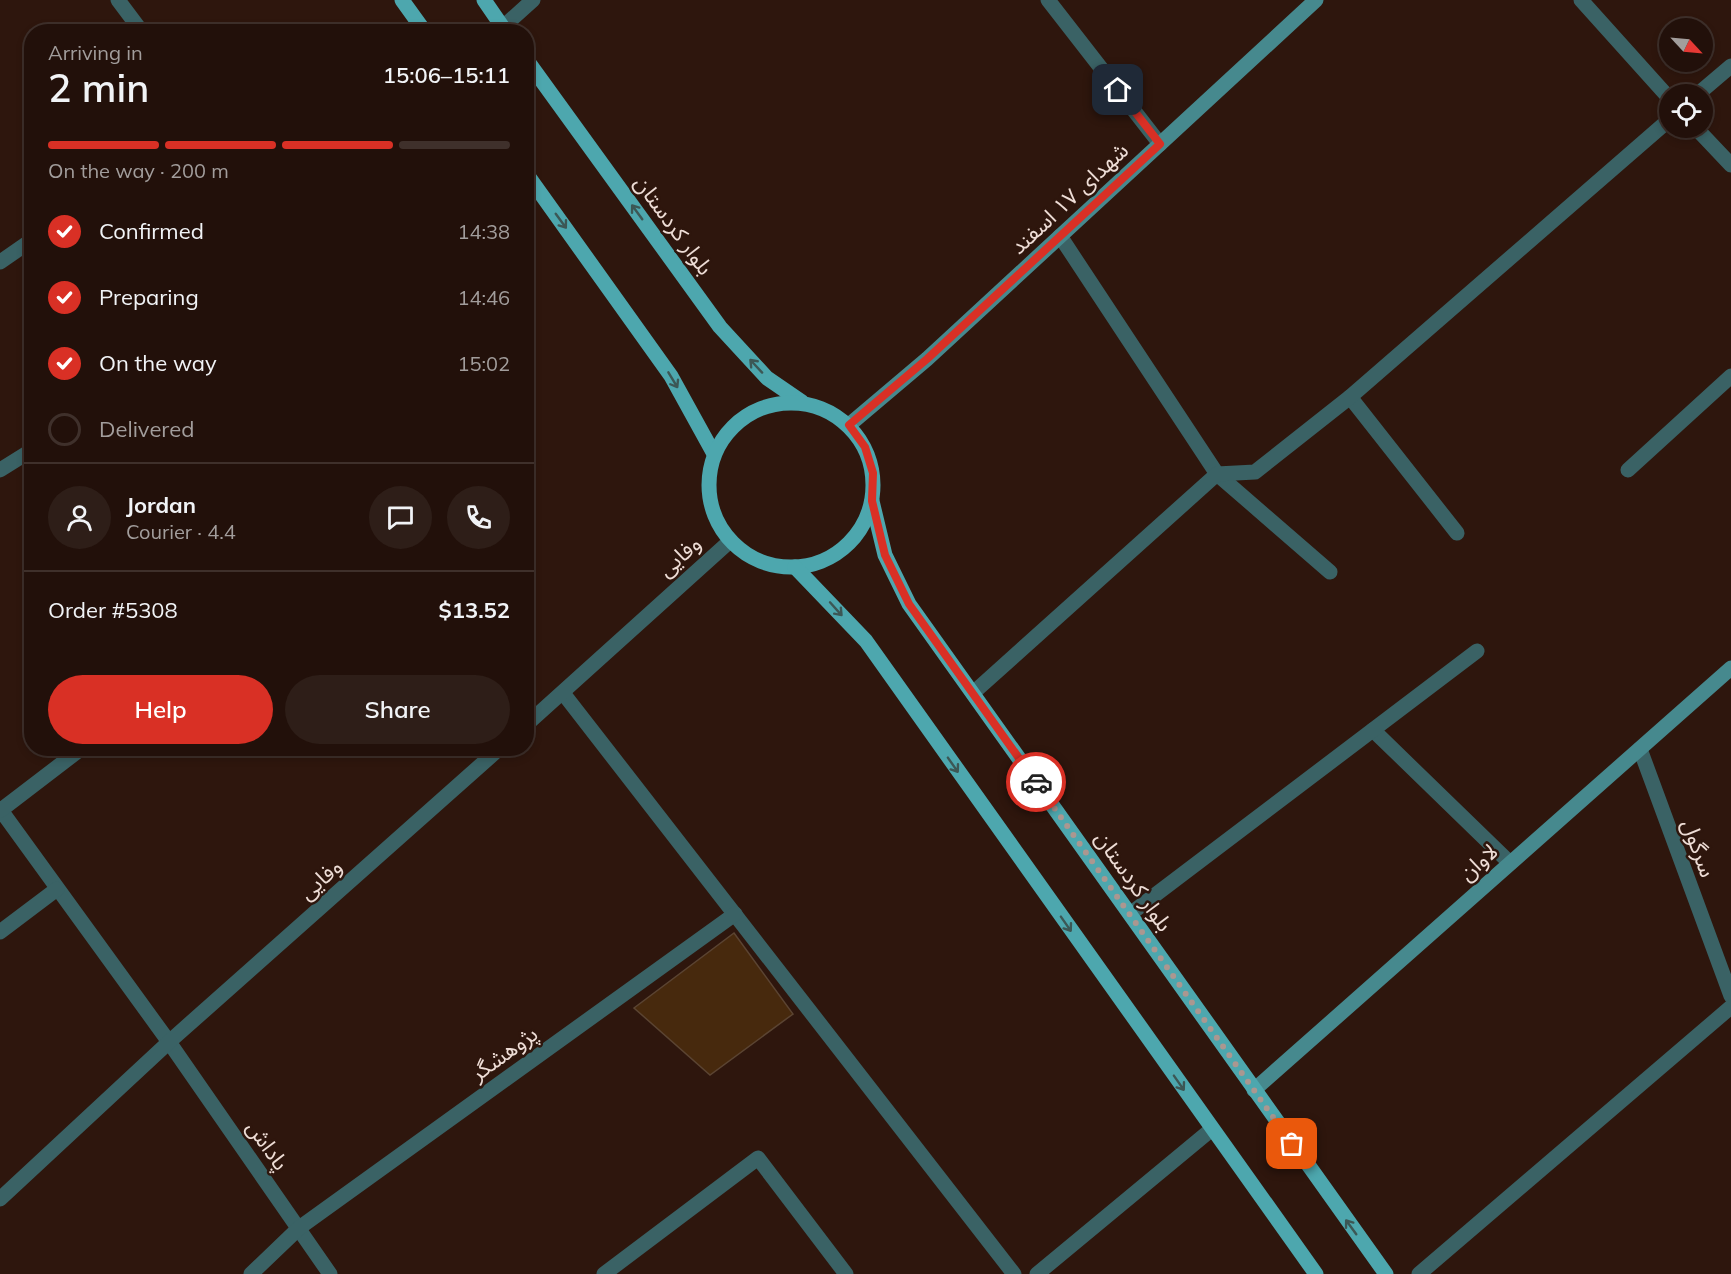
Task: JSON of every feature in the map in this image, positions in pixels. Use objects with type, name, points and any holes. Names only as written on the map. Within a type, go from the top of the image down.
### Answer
[{"type":"main road","points":[[402,0],[419,24]]},
{"type":"main road","points":[[484,0],[501,24]]},
{"type":"main road","name":"بلوار کردستان","points":[[534,70],[720,327],[767,378],[802,402]]},
{"type":"main road","points":[[534,184],[671,376],[714,454]]},
{"type":"main road","points":[[802,402],[828,410],[849,425],[865,447],[873,473],[872,501],[863,526],[845,547],[822,561],[795,567],[768,564],[743,552],[729,542],[712,508],[708,481],[714,454],[728,431],[749,413],[775,403],[802,402]]},
{"type":"main road","name":"بلوار کردستان","points":[[872,501],[885,555],[909,604],[1386,1274]]},
{"type":"main road","points":[[795,567],[866,642],[1316,1274]]},
{"type":"street","points":[[118,0],[136,24]]},
{"type":"street","points":[[510,24],[533,0]]},
{"type":"street","points":[[1048,0],[1160,144]]},
{"type":"street","name":"شهدای ۱۷ اسفند","points":[[849,425],[927,359],[1316,0]]},
{"type":"street","points":[[1581,0],[1659,87]]},
{"type":"street","points":[[1710,84],[1731,66]]},
{"type":"street","points":[[973,693],[1217,474],[1255,472],[1350,397],[1659,129]]},
{"type":"street","points":[[1705,138],[1731,165]]},
{"type":"street","points":[[1060,236],[1217,474],[1330,572]]},
{"type":"street","points":[[0,262],[24,246]]},
{"type":"street","points":[[1628,470],[1731,376]]},
{"type":"street","points":[[1350,397],[1457,533]]},
{"type":"street","points":[[0,470],[24,455]]},
{"type":"street","name":"وفایی","points":[[534,718],[729,542]]},
{"type":"street","points":[[1130,914],[1477,651]]},
{"type":"street","name":"لاوان","points":[[1254,1090],[1731,668]]},
{"type":"street","points":[[562,693],[1014,1274]]},
{"type":"street","points":[[1373,730],[1510,863]]},
{"type":"street","name":"سرگول","points":[[1640,749],[1731,996]]},
{"type":"street","points":[[0,810],[71,756]]},
{"type":"street","name":"وفایی","points":[[0,1199],[482,756]]},
{"type":"street","name":"پاداش","points":[[0,810],[170,1042],[330,1274]]},
{"type":"street","points":[[0,932],[57,889]]},
{"type":"street","name":"پژوهشگر","points":[[251,1274],[299,1228],[735,915]]},
{"type":"street","points":[[1419,1274],[1731,1007]]},
{"type":"street","points":[[1037,1274],[1212,1129]]},
{"type":"street","points":[[604,1274],[758,1158],[846,1274]]},
{"type":"building","points":[[734,933],[793,1014],[710,1075],[634,1008]]},
{"type":"way so far","points":[[1036,782],[1292,1144]]},
{"type":"route","points":[[1036,782],[909,604],[885,555],[872,501],[873,473],[865,447],[849,425],[927,359],[1160,144],[1118,90]]}]
